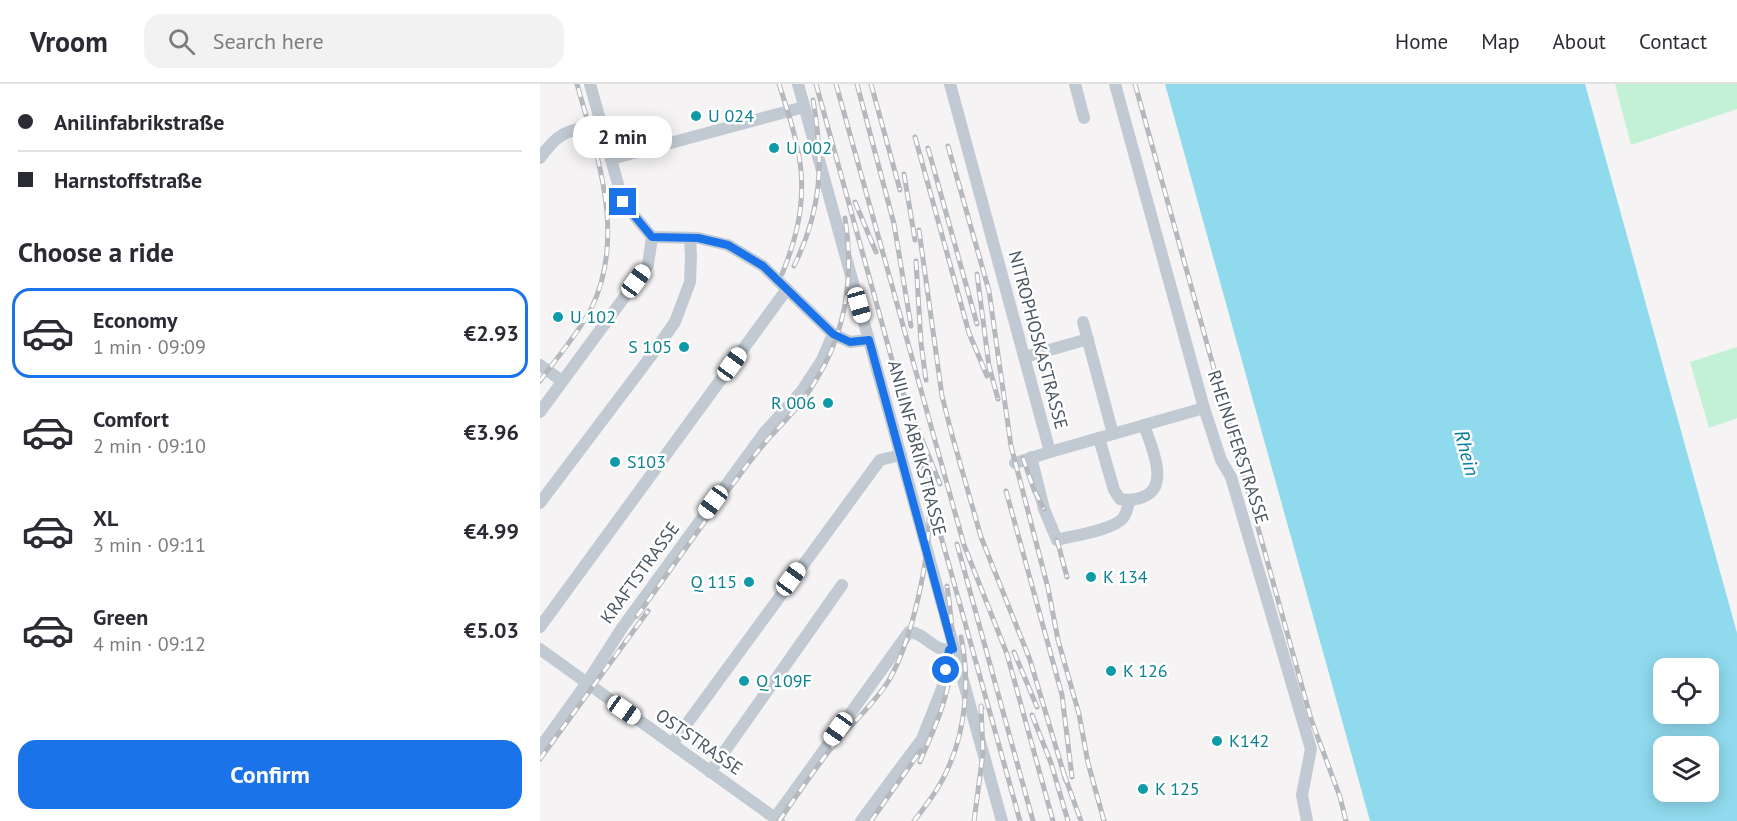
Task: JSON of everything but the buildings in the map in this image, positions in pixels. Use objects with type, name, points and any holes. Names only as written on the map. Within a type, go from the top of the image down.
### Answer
[{"type":"street","points":[[540,412],[648,265],[652,237],[623,202],[590,84]]},
{"type":"street","name":"ANILINFABRIKSTRASSE","points":[[798,84],[901,455],[951,649],[1002,821]]},
{"type":"street","name":"NITROPHOSKASTRASSE","points":[[950,84],[1050,452],[1204,408]]},
{"type":"street","points":[[1075,84],[1084,118]]},
{"type":"street","name":"RHEINUFERSTRASSE","points":[[1115,84],[1204,408],[1221,460],[1232,477],[1311,749],[1302,795],[1307,821]]},
{"type":"street","points":[[611,159],[804,107]]},
{"type":"street","points":[[541,154],[552,141],[563,133],[601,123]]},
{"type":"street","points":[[652,237],[690,238],[728,245],[763,266],[833,334],[850,342],[869,340]]},
{"type":"street","points":[[540,503],[675,322],[690,282],[692,256],[690,238]]},
{"type":"street","points":[[540,627],[786,289]]},
{"type":"street","points":[[1083,322],[1113,434]]},
{"type":"street","name":"KRAFTSTRASSE","points":[[540,748],[586,684],[622,628],[764,433],[801,392],[822,360],[833,334]]},
{"type":"street","points":[[1025,357],[1088,339]]},
{"type":"street","points":[[540,365],[562,381]]},
{"type":"street","points":[[1099,438],[1114,490],[1120,499],[1129,501],[1141,499],[1152,493],[1157,485],[1157,466],[1144,425]]},
{"type":"street","points":[[1016,463],[1050,452]]},
{"type":"street","points":[[672,744],[880,460],[901,455]]},
{"type":"street","points":[[1031,457],[1044,509],[1057,540],[1110,527],[1122,520],[1127,512],[1129,501]]},
{"type":"street","points":[[710,772],[842,585]]},
{"type":"street","points":[[777,819],[909,632],[918,634],[938,648],[951,649],[944,686],[922,739],[861,821]]},
{"type":"street","name":"OSTSTRASSE","points":[[540,649],[777,819]]},
{"type":"green space","points":[[1615,84],[1737,84],[1737,109],[1631,145]]},
{"type":"green space","points":[[1737,347],[1737,418],[1709,428],[1690,362]]},
{"type":"water","name":"Rhein","points":[[1165,84],[1585,84],[1737,633],[1737,821],[1370,821]]},
{"type":"railway","points":[[540,381],[591,309],[602,281],[607,253],[608,225],[605,196],[593,139],[577,84]]},
{"type":"railway","points":[[779,84],[800,159],[802,193],[798,226],[782,274]]},
{"type":"railway","points":[[816,84],[897,378],[940,484]]},
{"type":"railway","points":[[836,84],[964,545],[1007,654],[1053,821]]},
{"type":"railway","points":[[857,84],[894,224],[911,326]]},
{"type":"railway","points":[[871,84],[900,190]]},
{"type":"railway","points":[[1135,84],[1311,719],[1340,797],[1346,821]]},
{"type":"railway","points":[[794,266],[810,225],[818,185],[819,144],[813,100]]},
{"type":"railway","points":[[915,137],[969,333],[987,376]]},
{"type":"railway","points":[[948,146],[989,291],[1011,446],[1104,821]]},
{"type":"railway","points":[[928,148],[977,324]]},
{"type":"railway","points":[[904,174],[915,240]]},
{"type":"railway","points":[[855,202],[876,252]]},
{"type":"railway","points":[[637,616],[753,458],[795,410],[827,361],[846,302],[849,260],[845,218]]},
{"type":"railway","points":[[919,230],[942,396],[952,435],[981,537],[1030,660],[1066,781]]},
{"type":"railway","points":[[916,261],[921,343],[926,380]]},
{"type":"railway","points":[[977,274],[989,366],[998,399]]},
{"type":"railway","points":[[914,439],[1020,821]]},
{"type":"railway","points":[[1023,458],[1034,490],[1044,509]]},
{"type":"railway","points":[[1006,491],[1062,695],[1072,777]]},
{"type":"railway","points":[[779,821],[830,750],[889,680],[905,644],[918,599],[929,531],[929,512]]},
{"type":"railway","points":[[1057,540],[1067,577]]},
{"type":"railway","points":[[957,544],[1033,821]]},
{"type":"railway","points":[[920,762],[942,709],[948,686],[952,658],[952,629],[947,586]]},
{"type":"railway","points":[[540,759],[648,611]]},
{"type":"railway","points":[[914,821],[942,781],[955,751],[963,719],[966,686],[961,637]]},
{"type":"railway","points":[[1014,652],[1037,707]]},
{"type":"railway","points":[[974,821],[983,753],[981,706],[982,708]]},
{"type":"railway","points":[[1032,715],[1051,763],[1068,821]]},
{"type":"railway","points":[[871,821],[921,750]]},
{"type":"railway","points":[[1064,774],[1081,821]]},
{"type":"place","name":"U 024","points":[[696,116]]},
{"type":"place","name":"U 002","points":[[774,148]]},
{"type":"place","name":"U 102","points":[[558,317]]},
{"type":"place","name":"S 105","points":[[684,347]]},
{"type":"place","name":"R 006","points":[[828,403]]},
{"type":"place","name":"S103","points":[[615,462]]},
{"type":"place","name":"K 134","points":[[1091,577]]},
{"type":"place","name":"Q 115","points":[[749,582]]},
{"type":"place","name":"K 126","points":[[1111,671]]},
{"type":"place","name":"Q 109F","points":[[744,681]]},
{"type":"place","name":"K142","points":[[1217,741]]},
{"type":"place","name":"K 125","points":[[1143,789]]},
{"type":"route","points":[[623,202],[652,237],[698,238],[728,245],[763,266],[837,337],[850,342],[869,340],[953,649],[949,650],[946,670]]}]
